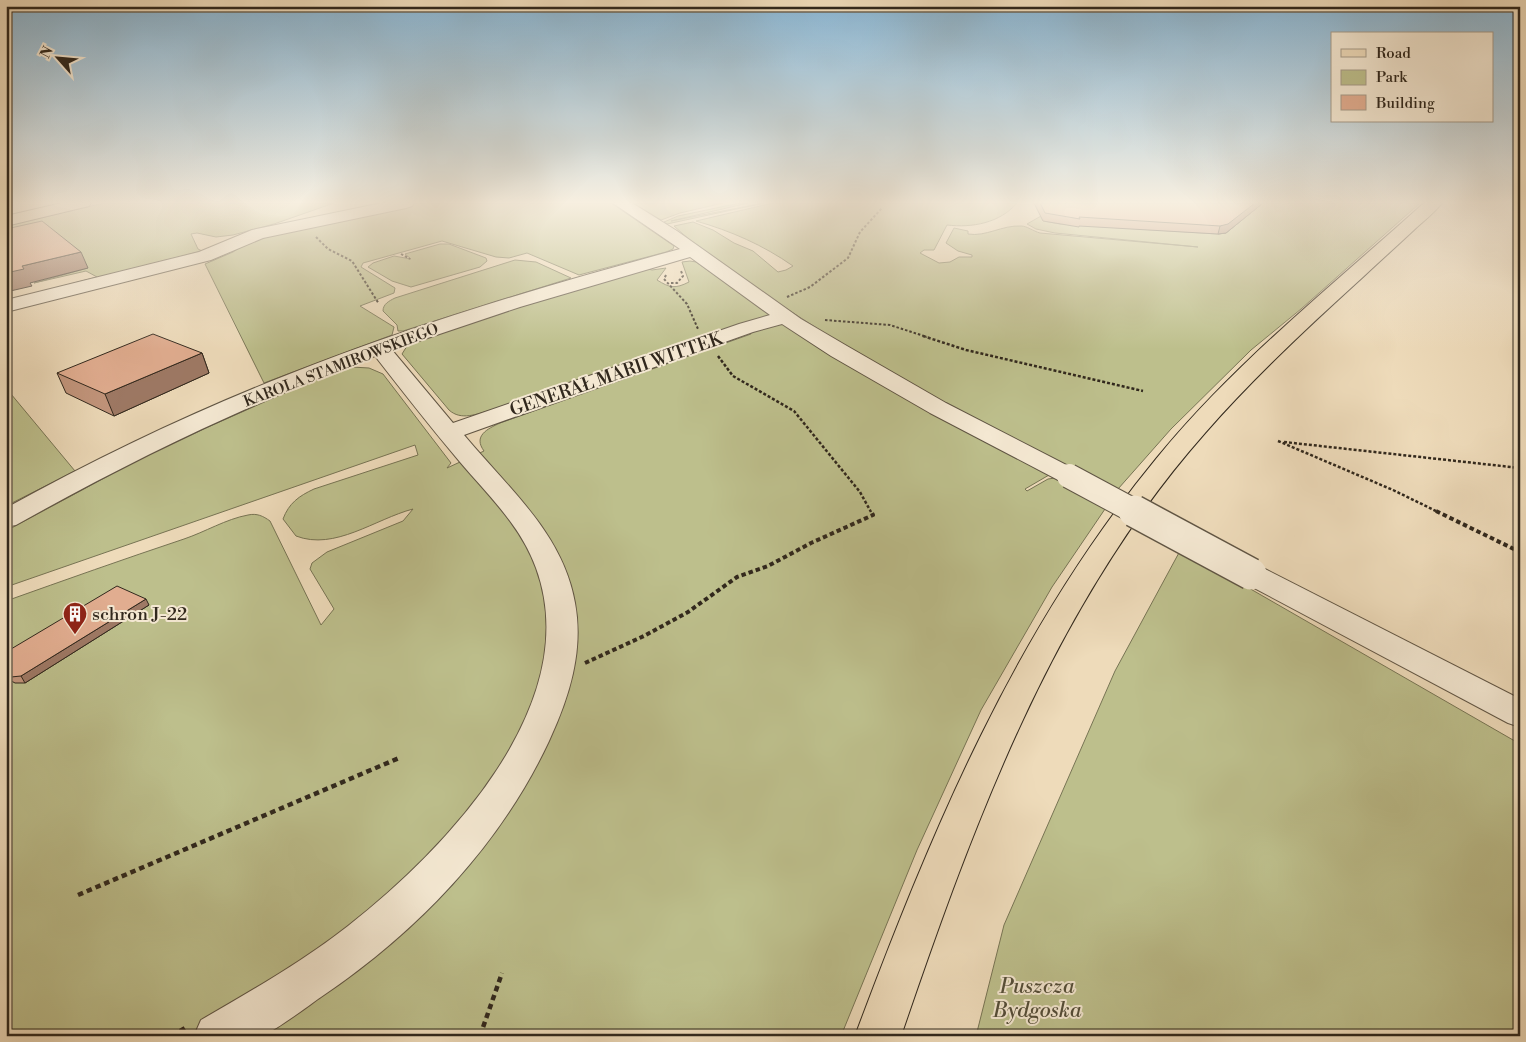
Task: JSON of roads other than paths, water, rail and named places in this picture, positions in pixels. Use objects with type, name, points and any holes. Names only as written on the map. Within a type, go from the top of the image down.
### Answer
[{"type":"main road","points":[[878,1036],[912,940],[968,796],[1047,636],[1117,526],[1165,464],[1219,404],[1381,252]]},
{"type":"street","points":[[6,306],[205,256],[216,252]]},
{"type":"street","points":[[681,252],[686,259],[938,408],[1520,714]]},
{"type":"street","name":"KAROLA STAMIROWSKIEGO","points":[[6,519],[181,430],[308,374],[566,286],[686,259]]},
{"type":"street","name":"GENERAŁ MARII WITTEK","points":[[449,432],[711,349],[784,317]]},
{"type":"street","points":[[203,1031],[249,1018],[352,948],[391,916],[447,864],[495,806],[522,763],[545,712],[554,686],[562,640],[562,618],[558,589],[542,548],[525,522],[380,348]]},
{"type":"place","name":"schron J-22","points":[[75,635]]},
{"type":"park label","name":"Puszcza Bydgoska","points":[[1037,998]]}]
